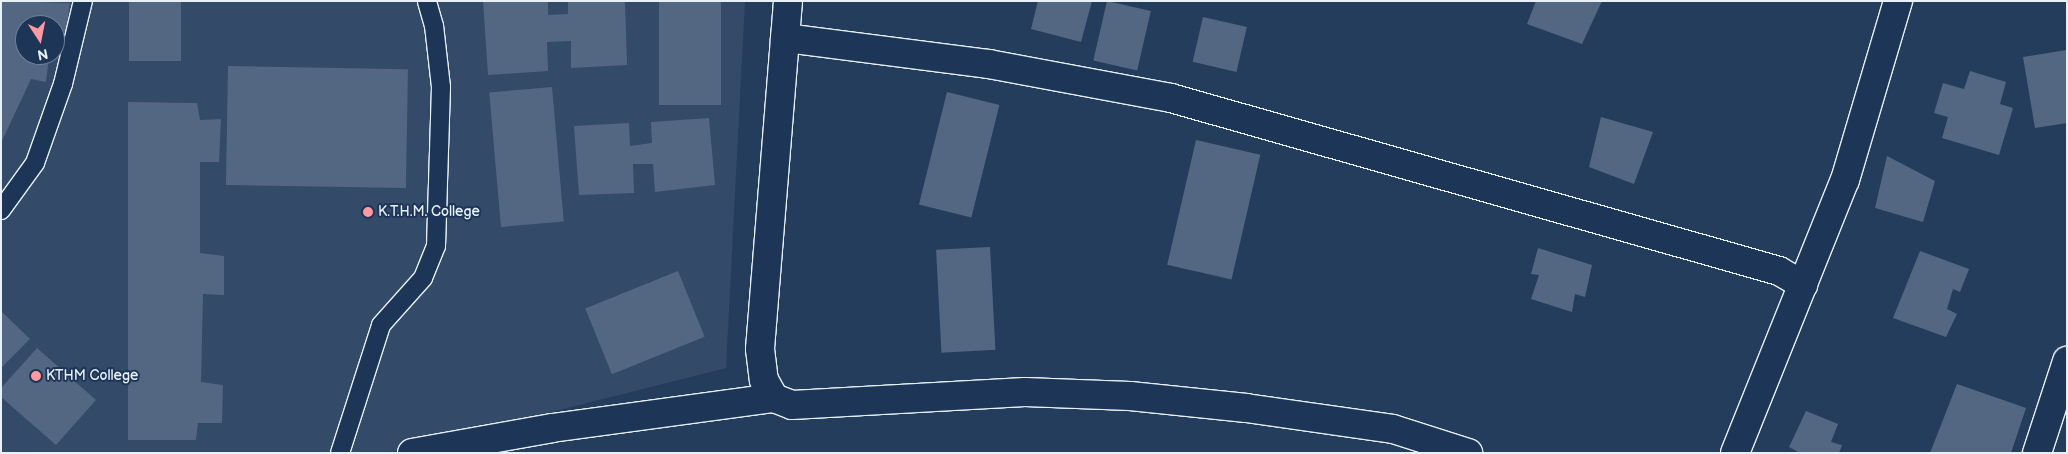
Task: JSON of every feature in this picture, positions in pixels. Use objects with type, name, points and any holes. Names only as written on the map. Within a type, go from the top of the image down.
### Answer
[{"type":"street","points":[[774,398],[764,380],[760,349],[788,1]]},
{"type":"street","points":[[1735,453],[1846,180],[1898,1]]},
{"type":"street","points":[[785,38],[989,64],[1171,98],[1779,271],[1803,285]]},
{"type":"street","points":[[2037,453],[2067,361]]},
{"type":"street","points":[[412,453],[552,428],[774,398],[792,405],[1025,392],[1130,396],[1393,429],[1468,453]]},
{"type":"lane","points":[[1,210],[35,163],[64,84],[83,1]]},
{"type":"lane","points":[[340,453],[381,325],[423,278],[436,246],[441,87],[434,26],[427,1]]},
{"type":"shaded area","name":"K.T.H.M. College","points":[[1,1],[745,1],[726,368],[389,453],[1,453]]},
{"type":"building","points":[[1,1],[70,3],[65,36],[65,15],[15,15],[15,65],[48,65],[46,82],[31,79],[1,143]]},
{"type":"building","points":[[129,1],[181,1],[181,61],[129,61]]},
{"type":"building","points":[[483,1],[548,1],[548,15],[568,14],[568,1],[625,1],[627,65],[571,68],[571,41],[547,42],[548,71],[488,75]]},
{"type":"building","points":[[659,1],[721,1],[721,105],[659,105]]},
{"type":"building","points":[[1038,1],[1092,1],[1081,42],[1031,29]]},
{"type":"building","points":[[1107,1],[1151,11],[1137,71],[1093,60]]},
{"type":"building","points":[[1536,1],[1602,1],[1582,44],[1527,24]]},
{"type":"building","points":[[1203,17],[1247,27],[1236,72],[1193,62]]},
{"type":"building","points":[[2067,50],[2067,123],[2035,128],[2023,57]]},
{"type":"building","points":[[228,66],[408,69],[406,188],[226,185]]},
{"type":"building","points":[[1970,71],[2006,82],[2000,104],[2013,108],[1999,155],[1942,138],[1948,117],[1934,113],[1943,83],[1964,89]]},
{"type":"building","points":[[552,87],[564,221],[501,227],[489,92]]},
{"type":"building","points":[[947,92],[999,105],[971,218],[919,205]]},
{"type":"building","points":[[128,102],[197,103],[200,120],[221,119],[219,162],[200,162],[200,253],[224,256],[224,295],[203,294],[201,382],[223,385],[222,423],[198,423],[196,440],[128,440]]},
{"type":"building","points":[[1601,117],[1653,132],[1634,184],[1589,167]]},
{"type":"building","points":[[709,118],[715,185],[655,192],[653,164],[633,164],[634,193],[579,195],[574,126],[629,123],[630,146],[652,143],[651,122]]},
{"type":"building","points":[[1196,140],[1260,155],[1232,280],[1167,265]]},
{"type":"building","points":[[1887,156],[1935,181],[1923,222],[1875,208]]},
{"type":"building","points":[[990,247],[995,350],[941,353],[936,250]]},
{"type":"building","points":[[1538,248],[1592,265],[1585,297],[1575,294],[1572,312],[1531,299],[1539,275],[1531,274]]},
{"type":"building","points":[[1920,251],[1969,269],[1960,292],[1953,289],[1947,309],[1957,314],[1946,337],[1893,318]]},
{"type":"building","points":[[678,271],[705,337],[612,374],[585,308]]},
{"type":"building","points":[[1,311],[30,339],[1,368]]},
{"type":"building","points":[[37,348],[96,400],[56,445],[1,397],[1,388]]},
{"type":"building","points":[[1957,384],[2026,408],[2011,453],[1930,453]]},
{"type":"building","points":[[1806,411],[1838,424],[1831,442],[1842,445],[1839,453],[1800,453],[1789,447]]},
{"type":"place","name":"K.T.H.M. College","points":[[368,212]]},
{"type":"place","name":"KTHM College","points":[[36,376]]}]
